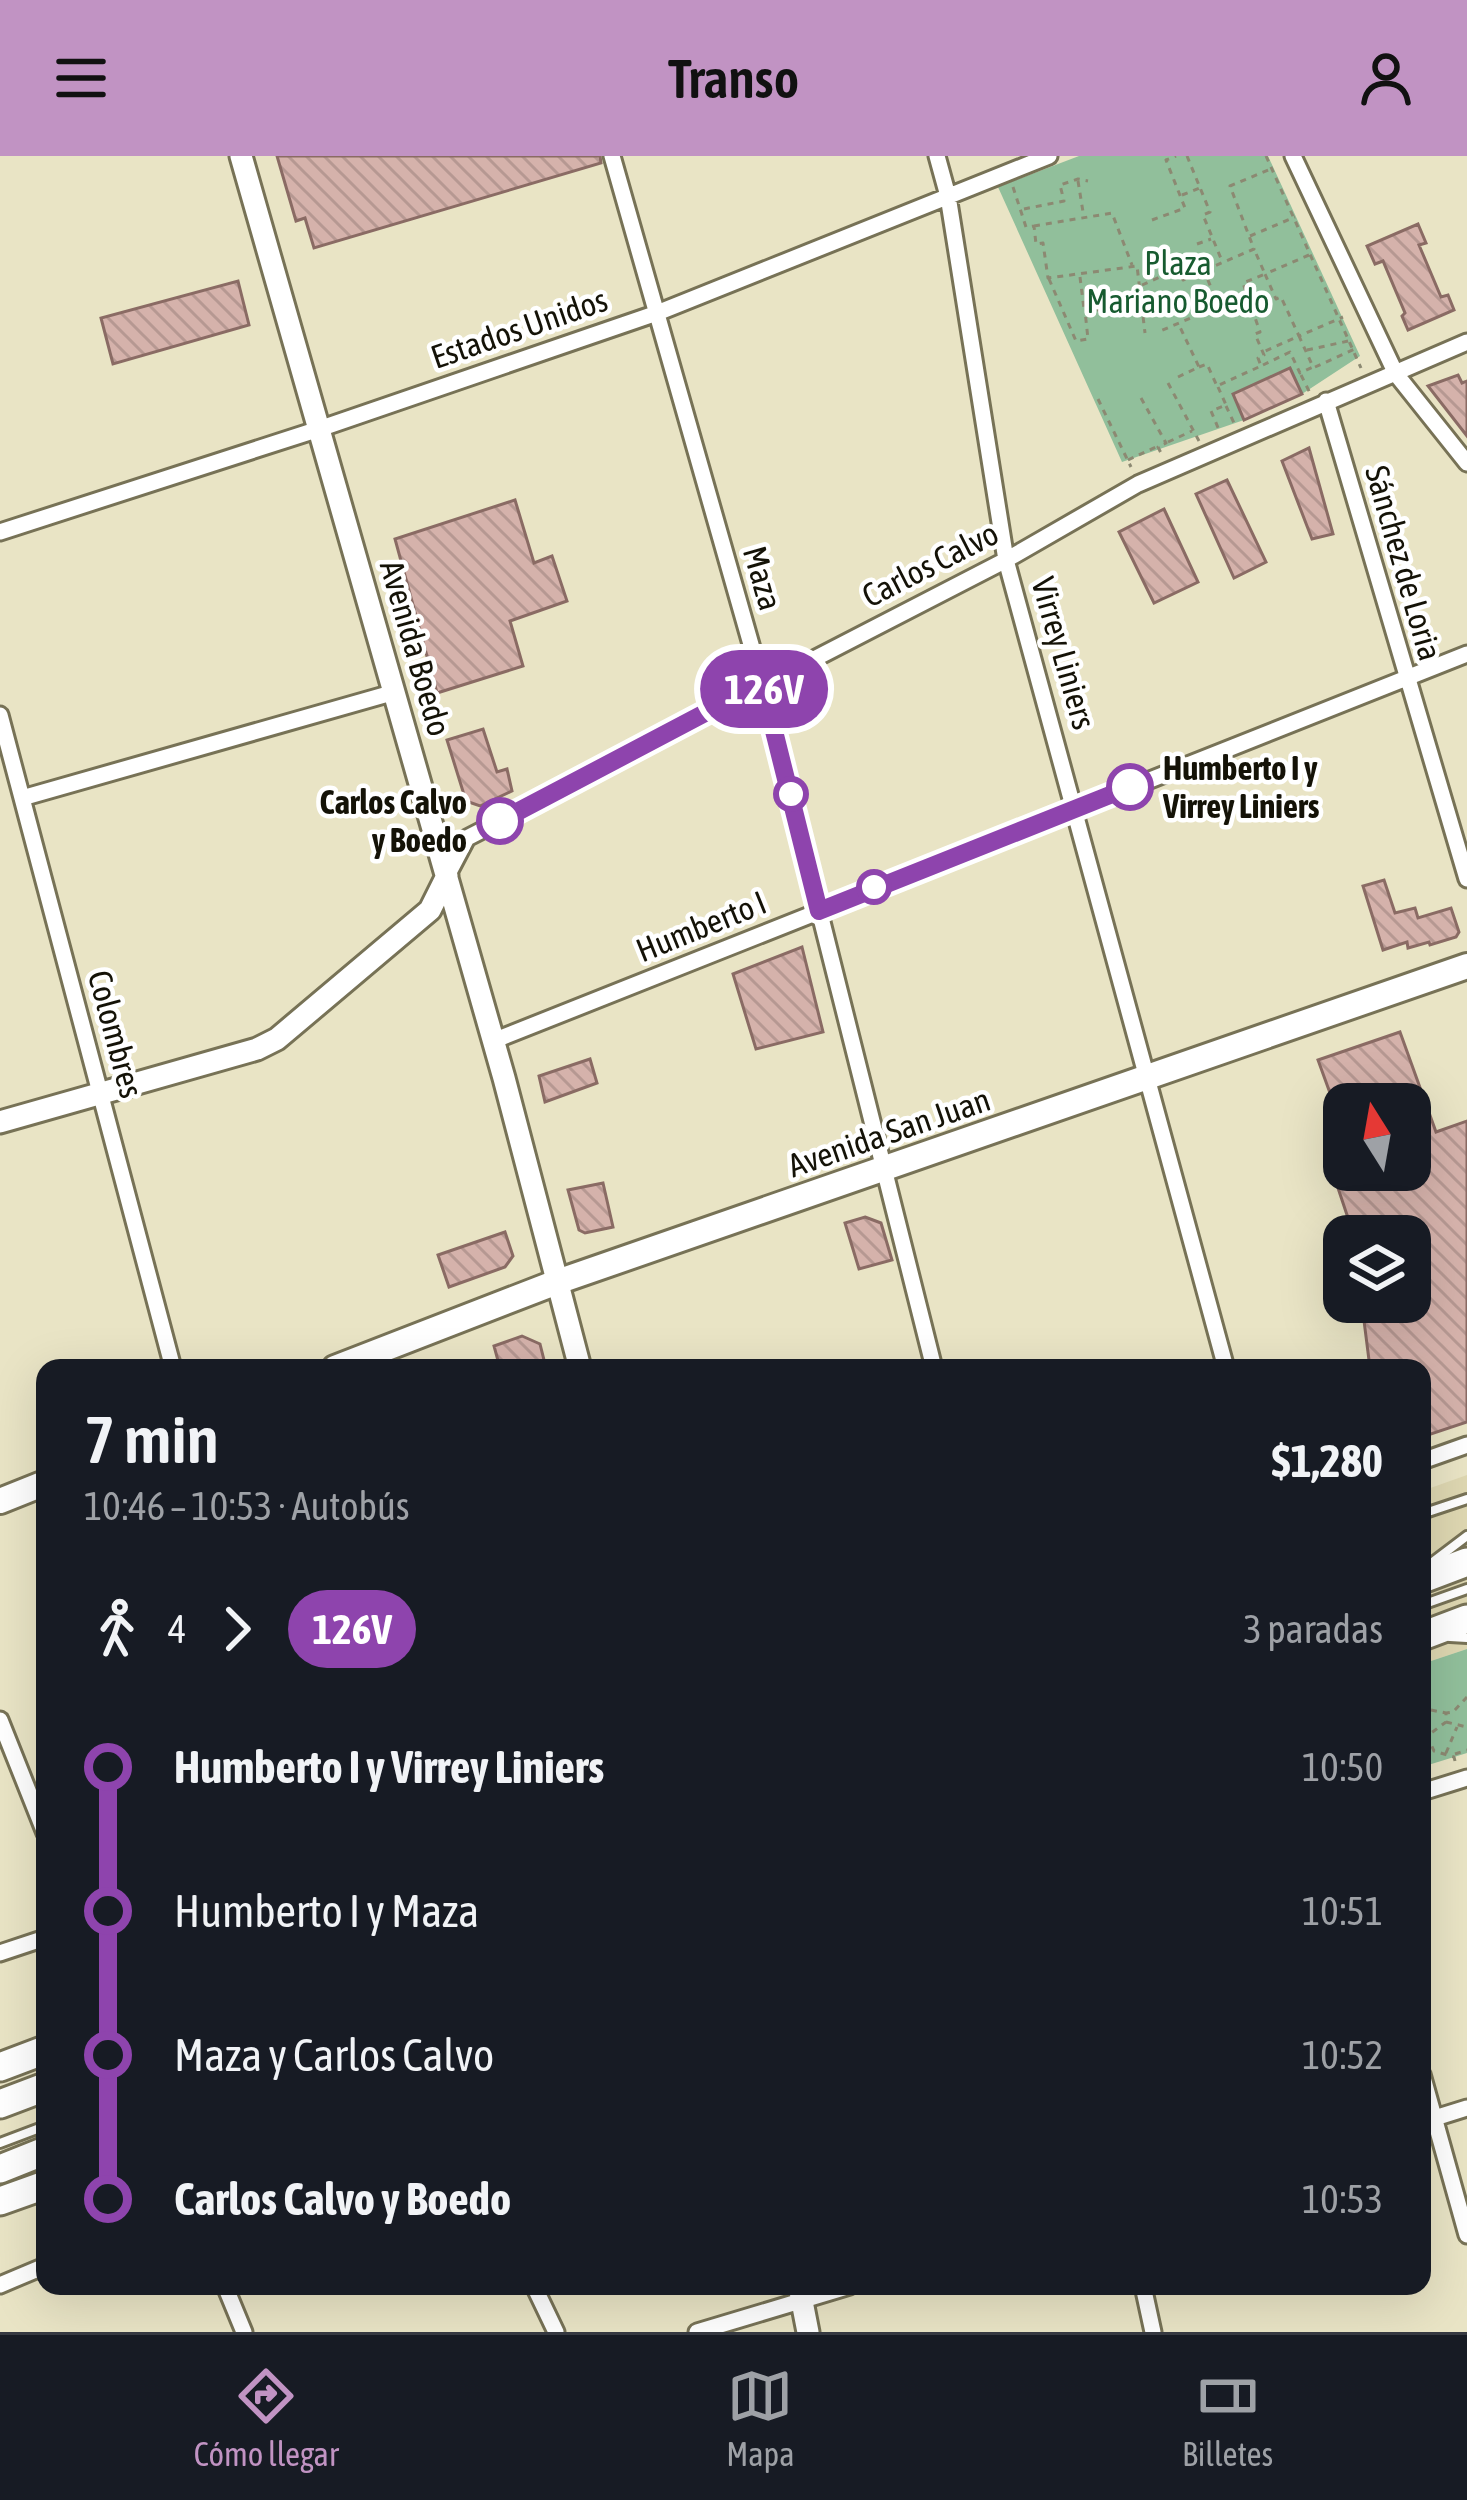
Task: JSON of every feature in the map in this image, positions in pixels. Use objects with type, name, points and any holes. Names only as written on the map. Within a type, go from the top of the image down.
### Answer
[{"type":"highway","points":[[1431,1572],[1467,1562]]},
{"type":"highway","points":[[1431,1632],[1467,1618]]},
{"type":"highway","points":[[0,2067],[36,2053]]},
{"type":"highway","points":[[0,2104],[36,2090]]},
{"type":"highway","points":[[0,2169],[36,2155]]},
{"type":"highway","points":[[0,2201],[36,2188]]},
{"type":"main road","name":"Avenida Boedo","points":[[241,156],[447,876],[578,1359]]},
{"type":"main road","points":[[0,1122],[277,1040],[430,910],[447,876]]},
{"type":"main road","name":"Avenida San Juan","points":[[358,1359],[557,1282],[1467,966]]},
{"type":"main road","points":[[0,1501],[36,1487]]},
{"type":"main road","points":[[800,2295],[808,2332]]},
{"type":"street","name":"Maza","points":[[612,156],[762,683],[932,1359]]},
{"type":"street","name":"Virrey Liniers","points":[[937,156],[948,196],[1006,560],[1224,1359]]},
{"type":"street","name":"Estados Unidos","points":[[0,532],[657,313],[1049,156]]},
{"type":"street","points":[[1293,156],[1396,374],[1467,463]]},
{"type":"street","name":"Carlos Calvo","points":[[447,876],[467,838],[1006,560],[1138,484],[1467,342]]},
{"type":"street","name":"Sánchez de Loria","points":[[1321,403],[1467,879]]},
{"type":"street","name":"Humberto I","points":[[493,1041],[1467,653]]},
{"type":"street","points":[[22,798],[395,692]]},
{"type":"street","name":"Colombres","points":[[0,716],[171,1359]]},
{"type":"street","points":[[1431,1458],[1467,1445]]},
{"type":"street","points":[[0,1720],[36,1810]]},
{"type":"street","points":[[1431,1789],[1464,1779]]},
{"type":"street","points":[[0,1953],[36,1941]]},
{"type":"street","points":[[1431,2119],[1467,2108]]},
{"type":"street","points":[[1431,2129],[1467,2235]]},
{"type":"street","points":[[0,2285],[36,2270]]},
{"type":"street","points":[[229,2295],[244,2332]]},
{"type":"street","points":[[538,2295],[556,2332]]},
{"type":"street","points":[[697,2332],[795,2295]]},
{"type":"street","points":[[1145,2295],[1153,2332]]},
{"type":"lane","points":[[1431,1511],[1467,1499]]},
{"type":"lane","points":[[1431,1567],[1467,1536]]},
{"type":"lane","points":[[1431,1602],[1467,1589]]},
{"type":"lane","points":[[1431,1635],[1467,1637]]},
{"type":"lane","points":[[0,2143],[36,2129]]},
{"type":"path","points":[[1153,220],[1185,208],[1166,160],[1176,156]]},
{"type":"path","points":[[1187,156],[1210,212],[1203,215],[1222,262]]},
{"type":"path","points":[[1266,156],[1368,385]]},
{"type":"path","points":[[1273,168],[1230,186],[1276,299],[1281,297],[1313,368]]},
{"type":"path","points":[[1007,174],[1026,227],[1112,214],[1136,265],[1145,334]]},
{"type":"path","points":[[1078,179],[1084,218]]},
{"type":"path","points":[[1022,209],[1064,201],[1060,185],[1088,181]]},
{"type":"path","points":[[1180,196],[1200,188]]},
{"type":"path","points":[[1248,237],[1295,217]]},
{"type":"path","points":[[1034,226],[1036,244],[1043,243],[1048,278],[1076,340],[1088,339],[1080,274]]},
{"type":"path","points":[[1197,244],[1213,238]]},
{"type":"path","points":[[1139,286],[1178,269],[1183,280],[1254,249]]},
{"type":"path","points":[[1263,352],[1243,283],[1311,254]]},
{"type":"path","points":[[1048,278],[1136,265]]},
{"type":"path","points":[[1204,271],[1222,314],[1247,304]]},
{"type":"path","points":[[1085,311],[1142,305]]},
{"type":"path","points":[[1158,332],[1219,307]]},
{"type":"path","points":[[1261,366],[1258,358],[1263,352],[1341,317]]},
{"type":"path","points":[[1179,323],[1199,367]]},
{"type":"path","points":[[1305,350],[1352,341]]},
{"type":"path","points":[[1300,373],[1355,349]]},
{"type":"path","points":[[1217,386],[1291,352],[1321,403]]},
{"type":"path","points":[[1178,377],[1208,364],[1226,405],[1234,442]]},
{"type":"path","points":[[1168,383],[1205,454]]},
{"type":"path","points":[[1141,398],[1166,443]]},
{"type":"path","points":[[1098,399],[1138,484]]},
{"type":"path","points":[[1226,405],[1211,411],[1234,442]]},
{"type":"path","points":[[1128,460],[1194,430]]},
{"type":"path","points":[[1158,447],[1169,470]]},
{"type":"path","points":[[1431,1710],[1454,1712],[1467,1697]]},
{"type":"path","points":[[1431,1733],[1445,1722],[1446,1713]]},
{"type":"path","points":[[1445,1722],[1467,1727]]},
{"type":"path","points":[[1446,1755],[1457,1727]]},
{"type":"path","points":[[1431,1746],[1433,1751],[1454,1756],[1464,1779]]},
{"type":"path","points":[[1446,1755],[1467,1750]]},
{"type":"shaded area","points":[[1467,1475],[1467,1649],[1431,1661],[1431,1488]]},
{"type":"green space","name":"Plaza Mariano Boedo","points":[[1079,156],[1268,156],[1360,356],[1302,394],[1289,368],[1233,393],[1244,420],[1122,462],[998,187]]},
{"type":"green space","points":[[1467,1649],[1467,1753],[1431,1764],[1431,1661]]},
{"type":"building","points":[[277,156],[600,156],[601,163],[314,248],[305,218],[296,221]]},
{"type":"building","points":[[1418,224],[1426,243],[1419,245],[1441,297],[1448,295],[1454,310],[1408,330],[1383,261],[1375,264],[1367,246]]},
{"type":"building","points":[[238,281],[249,325],[113,364],[101,318]]},
{"type":"building","points":[[1290,368],[1302,394],[1244,420],[1233,394]]},
{"type":"building","points":[[1458,375],[1462,383],[1467,381],[1467,436],[1428,386]]},
{"type":"building","points":[[1309,448],[1333,534],[1312,539],[1282,461]]},
{"type":"building","points":[[1227,480],[1266,562],[1234,578],[1196,494]]},
{"type":"building","points":[[515,500],[534,563],[552,556],[567,601],[510,621],[523,666],[437,693],[395,539]]},
{"type":"building","points":[[1164,509],[1198,582],[1154,603],[1119,532]]},
{"type":"building","points":[[483,729],[497,772],[507,769],[512,791],[480,806],[466,801],[447,740]]},
{"type":"building","points":[[1384,880],[1395,913],[1415,908],[1418,918],[1451,908],[1459,932],[1456,937],[1408,948],[1407,942],[1383,950],[1363,886]]},
{"type":"building","points":[[802,947],[823,1032],[756,1049],[733,974]]},
{"type":"building","points":[[1400,1032],[1418,1083],[1326,1083],[1318,1060]]},
{"type":"building","points":[[590,1059],[597,1083],[545,1102],[539,1076]]},
{"type":"building","points":[[1431,1118],[1436,1132],[1467,1121],[1467,1422],[1431,1434],[1431,1359],[1369,1359],[1364,1323],[1431,1323],[1431,1215],[1347,1215],[1339,1191],[1431,1191]]},
{"type":"building","points":[[603,1183],[613,1227],[585,1233],[579,1230],[568,1190]]},
{"type":"building","points":[[865,1217],[881,1223],[892,1260],[859,1269],[845,1223]]},
{"type":"building","points":[[505,1232],[513,1256],[505,1267],[449,1287],[438,1255]]},
{"type":"building","points":[[522,1336],[540,1344],[544,1359],[498,1359],[494,1346]]},
{"type":"bus line","name":"126V","points":[[500,821],[762,683],[819,911],[1130,787]]},
{"type":"place","name":"Humberto I y Virrey Liniers","points":[[1130,787]]},
{"type":"place","name":"Carlos Calvo y Boedo","points":[[500,821]]}]
